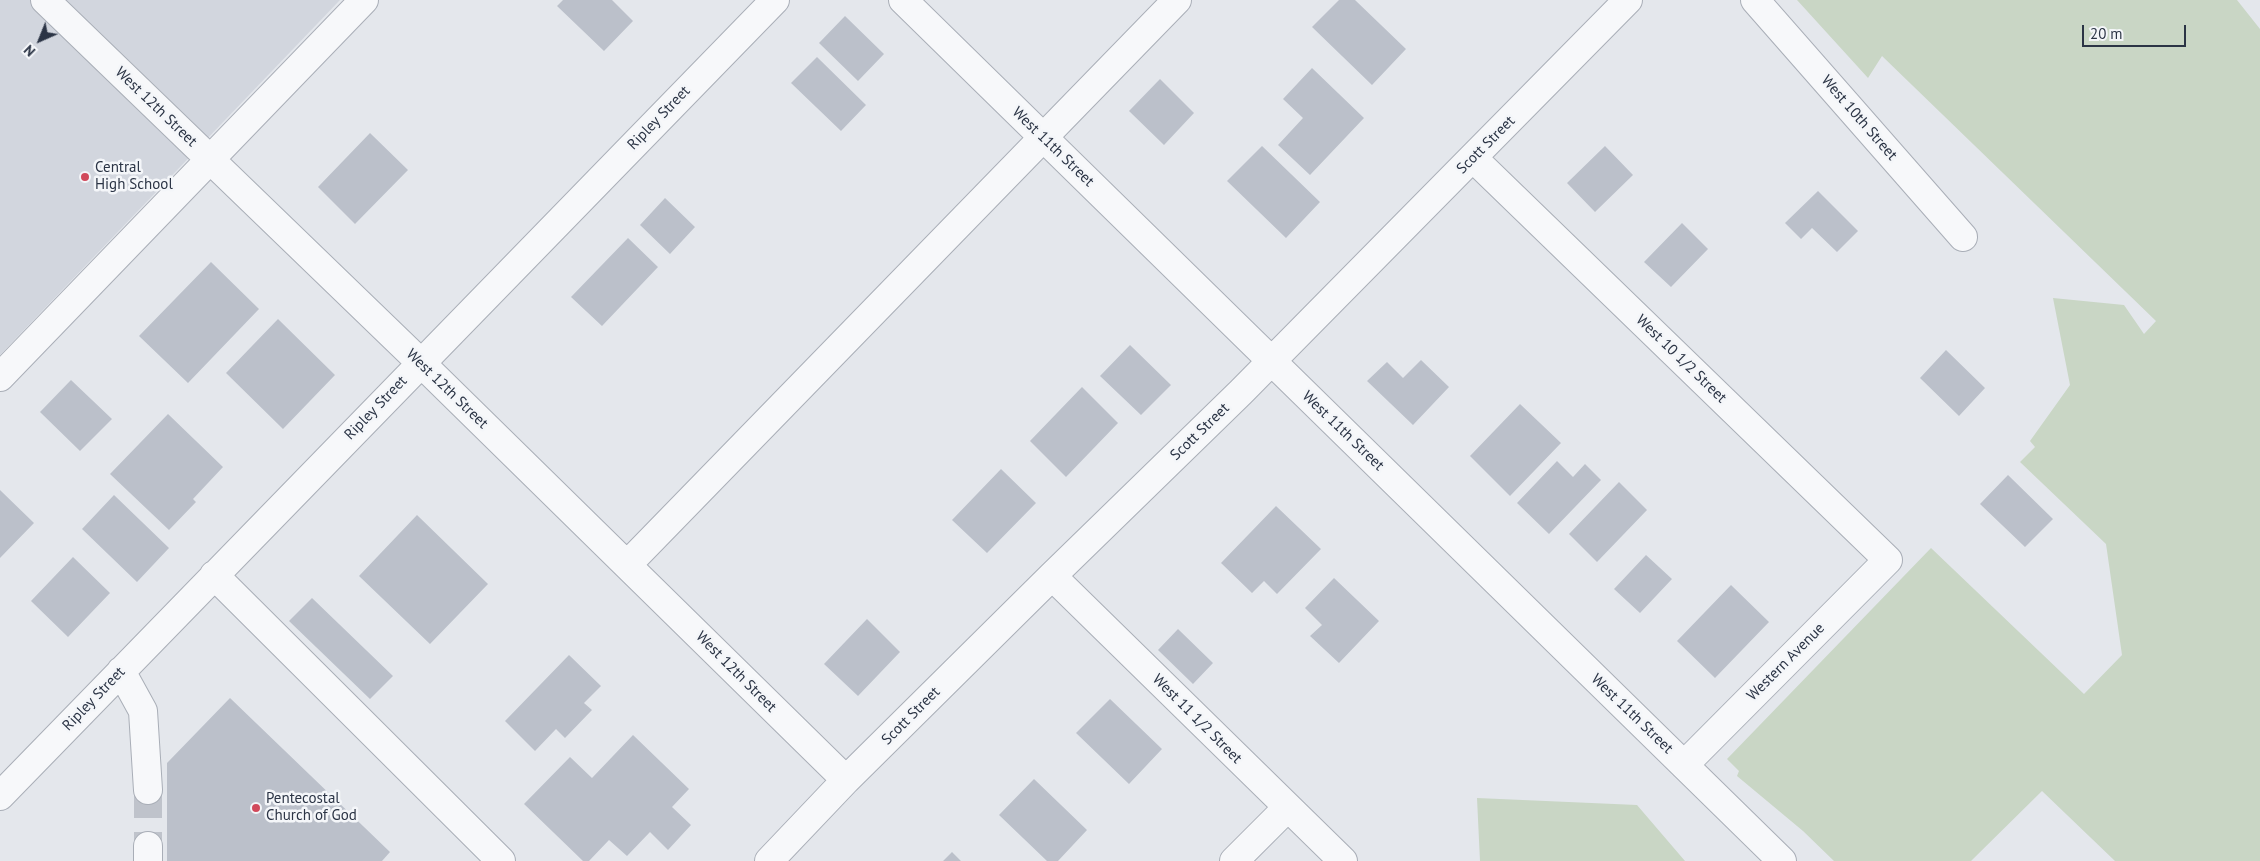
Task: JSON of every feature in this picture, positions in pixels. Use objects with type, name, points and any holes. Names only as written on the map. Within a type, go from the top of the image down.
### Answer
[{"type":"street","name":"West 12th Street","points":[[45,0],[421,363],[846,780]]},
{"type":"street","points":[[0,378],[364,0]]},
{"type":"street","name":"Ripley Street","points":[[0,795],[775,0]]},
{"type":"street","name":"West 11th Street","points":[[903,0],[1782,861]]},
{"type":"street","points":[[627,565],[1177,0]]},
{"type":"street","name":"Scott Street","points":[[769,861],[846,780],[1241,392],[1628,0]]},
{"type":"street","name":"West 10th Street","points":[[1756,0],[1963,237]]},
{"type":"street","name":"West 10 1/2 Street","points":[[1473,158],[1888,560]]},
{"type":"street","name":"Western Avenue","points":[[1684,765],[1888,560]]},
{"type":"street","points":[[214,575],[502,861]]},
{"type":"street","name":"West 11 1/2 Street","points":[[1052,576],[1343,861]]},
{"type":"street","points":[[121,671],[143,710],[148,790]]},
{"type":"street","points":[[1234,861],[1287,808]]},
{"type":"shaded area","name":"Central High School","points":[[0,0],[340,0],[0,355]]},
{"type":"green space","points":[[1797,0],[2237,0],[2260,29],[2260,861],[2115,861],[2042,791],[1971,861],[1834,861],[1803,831],[1737,776],[1739,771],[1727,759],[1931,548],[2084,694],[2122,655],[2106,544],[2020,462],[2035,447],[2030,441],[2070,385],[2053,298],[2124,305],[2144,334],[2156,321],[1882,56],[1868,78]]},
{"type":"green space","points":[[1477,798],[1637,805],[1685,861],[1480,861]]},
{"type":"building","points":[[563,0],[612,0],[633,21],[604,51],[557,6]]},
{"type":"building","points":[[1339,0],[1355,0],[1406,49],[1372,85],[1312,27]]},
{"type":"building","points":[[845,16],[884,54],[858,81],[819,43]]},
{"type":"building","points":[[817,57],[866,105],[841,131],[791,83]]},
{"type":"building","points":[[1312,68],[1364,118],[1310,175],[1278,145],[1303,118],[1283,99]]},
{"type":"building","points":[[1160,79],[1194,113],[1164,145],[1129,111]]},
{"type":"building","points":[[370,133],[408,170],[355,224],[318,187]]},
{"type":"building","points":[[1262,146],[1320,202],[1286,238],[1227,181]]},
{"type":"building","points":[[1605,146],[1633,175],[1595,212],[1567,183]]},
{"type":"building","points":[[1818,191],[1858,231],[1837,252],[1812,228],[1801,239],[1785,223]]},
{"type":"building","points":[[665,198],[695,227],[670,254],[640,225]]},
{"type":"building","points":[[1682,223],[1708,249],[1671,287],[1644,262]]},
{"type":"building","points":[[628,238],[658,267],[602,326],[571,297]]},
{"type":"building","points":[[211,262],[259,309],[188,383],[139,336]]},
{"type":"building","points":[[278,319],[335,375],[283,429],[226,373]]},
{"type":"building","points":[[1130,345],[1171,385],[1141,415],[1100,376]]},
{"type":"building","points":[[1946,350],[1985,388],[1959,416],[1920,378]]},
{"type":"building","points":[[1421,360],[1449,387],[1413,425],[1367,381],[1387,362],[1403,378]]},
{"type":"building","points":[[71,380],[112,419],[80,451],[40,412]]},
{"type":"building","points":[[1082,387],[1118,423],[1066,477],[1030,441]]},
{"type":"building","points":[[1520,404],[1561,443],[1510,496],[1470,456]]},
{"type":"building","points":[[168,414],[223,467],[193,499],[196,502],[169,530],[110,474]]},
{"type":"building","points":[[1557,461],[1573,477],[1585,464],[1601,480],[1549,534],[1517,503]]},
{"type":"building","points":[[1001,469],[1036,503],[987,553],[952,520]]},
{"type":"building","points":[[2008,475],[2053,519],[2025,547],[1980,504]]},
{"type":"building","points":[[1619,482],[1647,510],[1597,562],[1569,534]]},
{"type":"building","points":[[0,490],[34,523],[0,558]]},
{"type":"building","points":[[114,495],[169,548],[137,582],[82,529]]},
{"type":"building","points":[[1276,506],[1321,549],[1277,594],[1264,581],[1252,593],[1221,563]]},
{"type":"building","points":[[417,515],[488,584],[430,644],[359,576]]},
{"type":"building","points":[[1646,555],[1672,579],[1640,613],[1614,589]]},
{"type":"building","points":[[73,557],[110,593],[68,637],[31,601]]},
{"type":"building","points":[[1334,578],[1379,621],[1339,663],[1310,636],[1322,625],[1305,608]]},
{"type":"building","points":[[1731,585],[1769,622],[1715,678],[1677,641]]},
{"type":"building","points":[[312,598],[393,676],[370,699],[289,621]]},
{"type":"building","points":[[867,619],[900,652],[858,696],[824,664]]},
{"type":"building","points":[[1178,629],[1213,663],[1193,684],[1158,650]]},
{"type":"building","points":[[569,655],[601,686],[584,703],[592,710],[565,738],[556,729],[535,751],[505,721]]},
{"type":"building","name":"Pentecostal Church of God","points":[[230,698],[390,852],[382,861],[167,861],[167,763]]},
{"type":"building","points":[[1110,699],[1162,749],[1129,784],[1076,733]]},
{"type":"building","points":[[633,735],[689,789],[672,807],[691,825],[668,850],[650,832],[627,856],[609,840],[589,861],[583,861],[524,804],[570,757],[592,778]]},
{"type":"building","points":[[1034,779],[1087,830],[1058,861],[1047,861],[999,815]]},
{"type":"building","points":[[952,852],[961,861],[943,861]]},
{"type":"tunnel","points":[[148,790],[148,846]]},
{"type":"place","name":"Central High School","points":[[85,177]]},
{"type":"place","name":"Pentecostal Church of God","points":[[256,808]]}]
